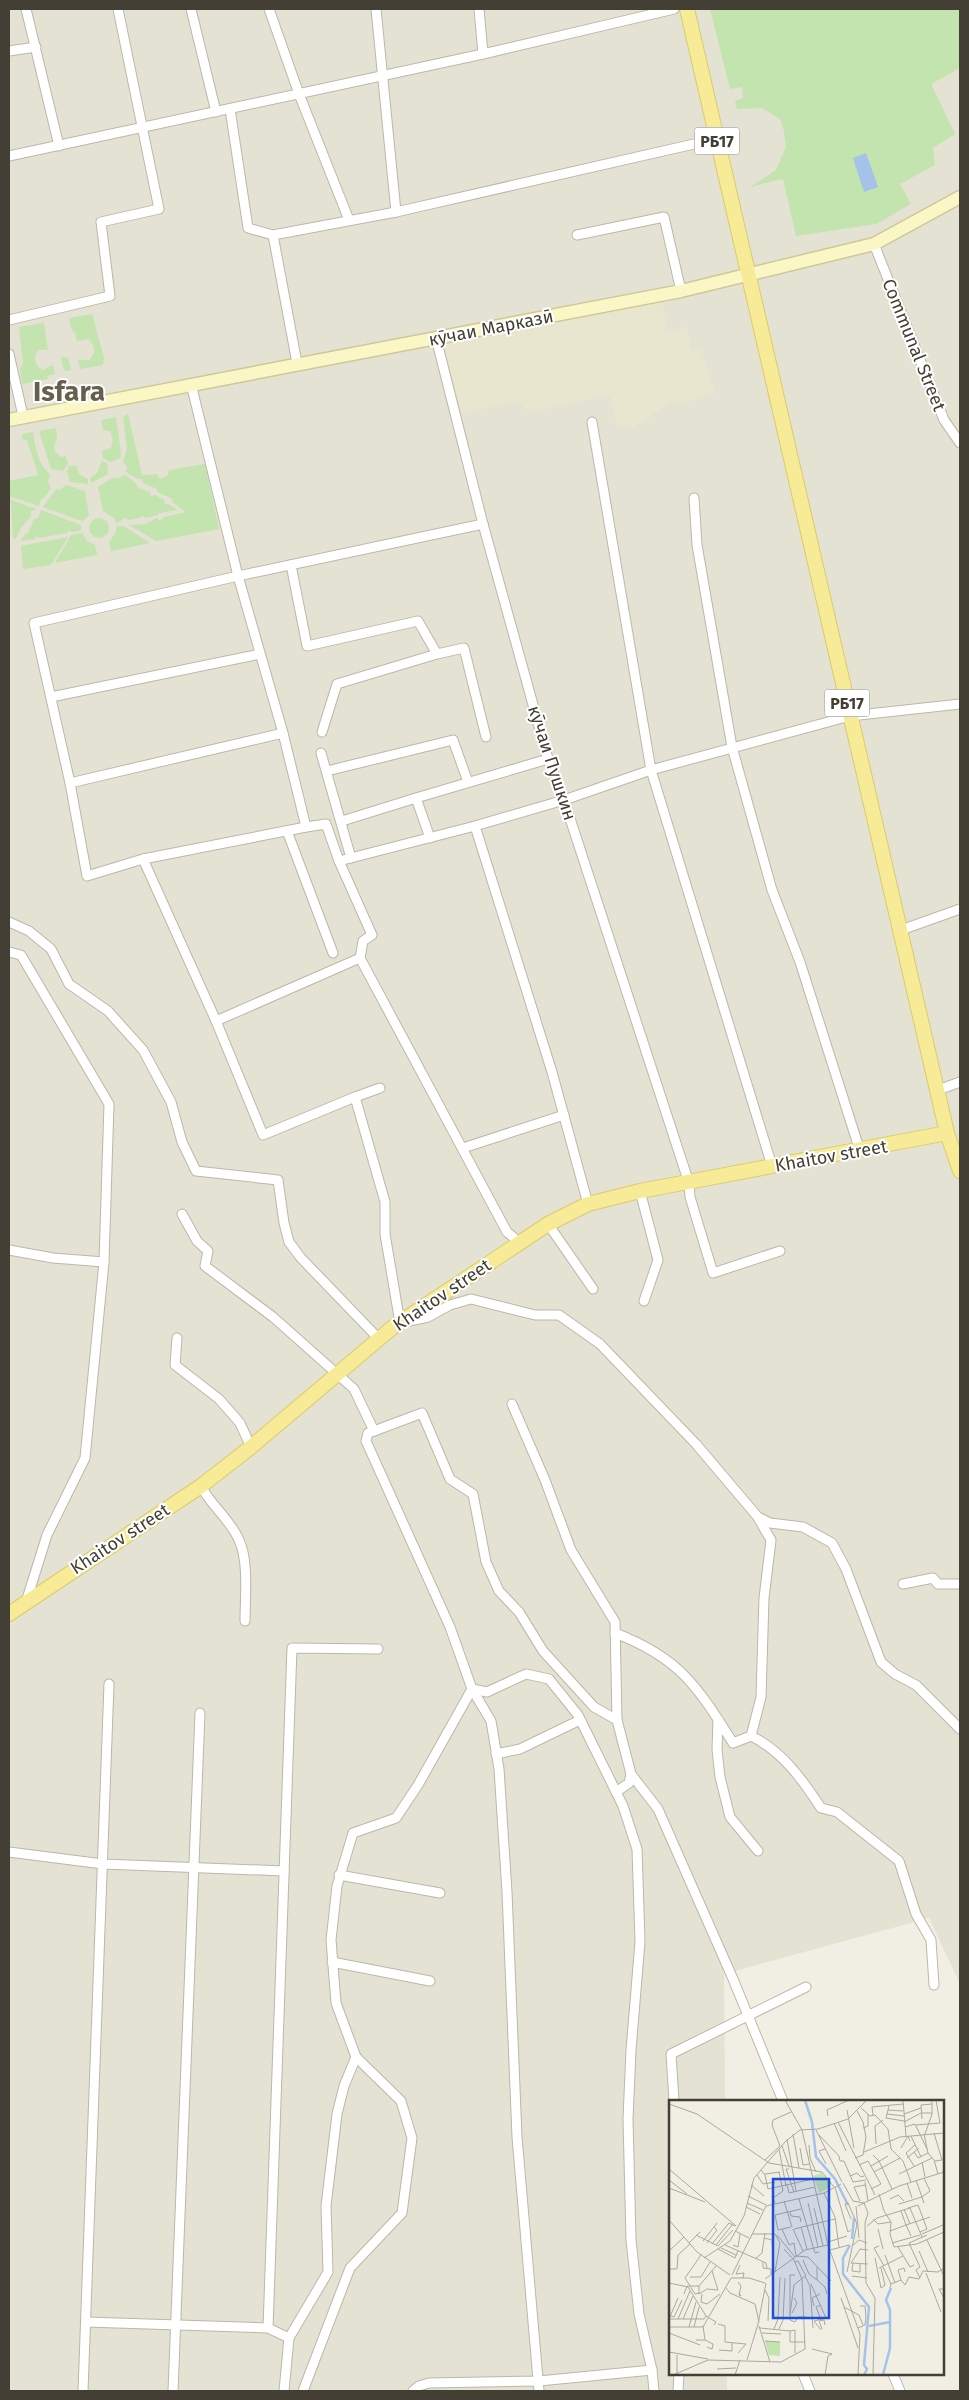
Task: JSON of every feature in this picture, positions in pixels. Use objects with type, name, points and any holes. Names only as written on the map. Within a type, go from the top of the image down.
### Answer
[{"type":"main road","name":"РБ17","points":[[687,9],[716,139],[750,273],[947,1133],[960,1171]]},
{"type":"main road","name":"кӯчаи Марказӣ","points":[[9,420],[297,363],[681,291],[874,244],[960,196]]},
{"type":"main road","name":"Khaitov street","points":[[9,1614],[201,1486],[251,1447],[400,1323],[548,1224],[588,1204],[640,1191],[860,1151],[947,1133]]},
{"type":"street","points":[[26,9],[59,146]]},
{"type":"street","points":[[9,320],[110,296],[101,222],[159,209],[118,9]]},
{"type":"street","points":[[192,9],[216,112]]},
{"type":"street","points":[[269,9],[299,94],[349,220]]},
{"type":"street","points":[[376,9],[396,212]]},
{"type":"street","points":[[479,9],[482,54]]},
{"type":"street","points":[[9,156],[482,54],[674,9]]},
{"type":"street","points":[[9,51],[36,47]]},
{"type":"street","points":[[230,109],[248,228],[273,235],[396,212],[716,139]]},
{"type":"street","points":[[577,235],[664,217],[681,291]]},
{"type":"street","points":[[273,235],[297,363]]},
{"type":"street","name":"Communal Street","points":[[874,244],[944,420],[960,443]]},
{"type":"street","name":"кӯчаи Пушкин","points":[[436,338],[483,524],[548,759],[564,800],[689,1183],[690,1197],[714,1274],[780,1251]]},
{"type":"street","points":[[9,354],[23,416]]},
{"type":"street","points":[[191,384],[238,576],[283,733],[306,827]]},
{"type":"street","points":[[592,422],[651,770],[772,1166]]},
{"type":"street","points":[[694,498],[697,545],[732,747],[772,890],[800,962],[860,1151]]},
{"type":"street","points":[[483,524],[238,576],[34,623],[70,782],[88,876],[143,859],[326,824],[339,861],[372,935],[363,941],[360,958],[507,1232],[519,1242]]},
{"type":"street","points":[[291,565],[308,646],[418,621],[437,654]]},
{"type":"street","points":[[322,732],[337,684],[437,654],[464,648],[486,737]]},
{"type":"street","points":[[50,697],[260,654]]},
{"type":"street","points":[[339,861],[475,826],[564,800],[651,770],[850,716],[960,704]]},
{"type":"street","points":[[70,782],[283,733]]},
{"type":"street","points":[[327,772],[453,740],[468,782]]},
{"type":"street","points":[[321,753],[342,821],[351,858]]},
{"type":"street","points":[[342,821],[548,759]]},
{"type":"street","points":[[416,798],[430,838]]},
{"type":"street","points":[[475,826],[564,1115],[588,1204]]},
{"type":"street","points":[[287,831],[333,953]]},
{"type":"street","points":[[143,859],[216,1020],[263,1135],[380,1088]]},
{"type":"street","points":[[901,930],[960,908]]},
{"type":"street","points":[[9,922],[29,932],[51,949],[68,984],[108,1011],[143,1050],[171,1102],[182,1142],[196,1171],[278,1180],[284,1223],[289,1242],[300,1258],[379,1339]]},
{"type":"street","points":[[9,952],[21,955],[109,1104],[104,1262],[85,1458],[46,1535],[26,1602]]},
{"type":"street","points":[[216,1020],[360,958]]},
{"type":"street","points":[[938,1090],[960,1082]]},
{"type":"street","points":[[355,1097],[385,1202],[385,1234],[400,1323],[428,1317],[450,1305],[471,1299],[535,1315],[559,1315],[600,1344],[696,1444],[757,1516],[770,1540],[764,1598],[761,1697],[751,1736]]},
{"type":"street","points":[[463,1148],[564,1115]]},
{"type":"street","points":[[640,1191],[658,1260],[644,1301]]},
{"type":"street","points":[[182,1214],[197,1241],[208,1251],[205,1266],[273,1317],[338,1374],[354,1390],[374,1432]]},
{"type":"street","points":[[548,1224],[593,1289]]},
{"type":"street","points":[[9,1250],[53,1258],[104,1262]]},
{"type":"street","points":[[177,1338],[175,1366],[219,1400],[240,1423],[251,1447]]},
{"type":"street","points":[[512,1404],[571,1550],[614,1622],[617,1720],[630,1774],[629,1783],[616,1792]]},
{"type":"street","points":[[539,2391],[517,2136],[507,1892],[496,1754],[491,1721],[472,1689],[450,1627],[366,1441],[368,1433],[422,1413],[450,1480],[473,1494],[486,1562],[499,1591],[519,1612],[543,1651],[594,1707],[617,1720]]},
{"type":"street","points":[[201,1486],[209,1502],[225,1518],[240,1541],[246,1580],[245,1621]]},
{"type":"street","points":[[757,1516],[770,1523],[803,1527],[832,1544],[846,1570],[882,1662],[895,1674],[916,1685],[960,1729]]},
{"type":"street","points":[[903,1584],[933,1578],[938,1584],[960,1584]]},
{"type":"street","points":[[615,1634],[641,1644],[676,1667],[699,1690],[733,1743],[751,1736],[766,1743],[797,1773],[821,1808],[837,1812],[899,1861],[916,1914],[931,1940],[934,1985]]},
{"type":"street","points":[[268,2328],[292,1648],[378,1649]]},
{"type":"street","points":[[472,1689],[487,1692],[526,1674],[549,1679],[580,1720],[616,1792],[637,1849],[640,1942],[628,2119],[631,2240],[639,2314],[652,2370],[654,2391]]},
{"type":"street","points":[[83,2391],[109,1684]]},
{"type":"street","points":[[303,2391],[350,2268],[402,2213],[412,2138],[401,2101],[356,2057],[336,2003],[331,1940],[339,1875],[353,1833],[396,1818],[418,1785],[472,1689]]},
{"type":"street","points":[[173,2391],[200,1713]]},
{"type":"street","points":[[496,1754],[520,1749],[580,1720]]},
{"type":"street","points":[[718,1720],[717,1750],[720,1778],[730,1817],[758,1851]]},
{"type":"street","points":[[630,1774],[658,1809],[783,2100]]},
{"type":"street","points":[[9,1852],[103,1864],[284,1871]]},
{"type":"street","points":[[339,1875],[440,1894]]},
{"type":"street","points":[[332,1962],[430,1981]]},
{"type":"street","points":[[674,2100],[671,2054],[806,1987]]},
{"type":"street","points":[[284,2391],[289,2338],[328,2272],[326,2206],[337,2114],[344,2086],[356,2057]]},
{"type":"street","points":[[86,2322],[268,2328],[289,2338]]},
{"type":"street","points":[[413,2391],[419,2386],[429,2383],[539,2381],[652,2370]]},
{"type":"street","points":[[678,2391],[679,2375]]},
{"type":"street","points":[[803,2375],[810,2391]]},
{"type":"street","points":[[893,2375],[900,2391]]},
{"type":"shaded area","name":"Isfara","points":[[9,9],[960,9],[960,1984],[929,1918],[724,1974],[725,2100],[669,2100],[669,2375],[727,2375],[727,2391],[9,2391]]},
{"type":"shaded area","points":[[662,301],[668,331],[687,327],[691,351],[701,350],[715,393],[681,404],[673,400],[634,427],[617,428],[610,395],[528,412],[518,401],[462,414],[443,341]]},
{"type":"green space","points":[[710,9],[960,9],[960,68],[931,84],[955,134],[933,148],[935,165],[900,184],[911,204],[876,224],[796,236],[783,179],[750,187],[776,170],[786,147],[780,119],[762,108],[737,109],[735,101],[743,98],[742,87],[730,89]]},
{"type":"green space","points":[[92,314],[104,358],[103,365],[80,369],[78,360],[89,360],[93,355],[94,347],[88,339],[77,341],[69,318]]},
{"type":"green space","points":[[44,323],[48,350],[39,350],[35,355],[35,361],[43,370],[53,365],[55,374],[47,376],[48,379],[22,384],[20,368],[23,363],[19,327]]},
{"type":"green space","points":[[61,357],[68,357],[71,370],[64,371]]},
{"type":"green space","points":[[128,414],[142,475],[157,474],[160,479],[167,476],[169,470],[205,464],[219,529],[156,541],[129,525],[145,524],[157,518],[160,521],[164,517],[186,512],[173,503],[171,498],[143,483],[142,479],[137,479],[126,472],[127,467],[123,462],[127,448],[123,417]]},
{"type":"green space","points":[[116,417],[121,454],[120,458],[110,462],[103,458],[102,451],[111,448],[113,439],[110,431],[103,430],[101,420]]},
{"type":"green space","points":[[56,428],[55,452],[61,457],[66,456],[68,464],[63,471],[51,469],[39,431]]},
{"type":"green space","points":[[33,432],[40,460],[50,474],[48,481],[51,488],[44,498],[41,499],[39,506],[9,496],[9,481],[38,475],[27,440],[23,440],[22,434]]},
{"type":"green space","points":[[102,461],[107,463],[108,474],[91,483],[90,478],[97,473]]},
{"type":"green space","points":[[69,466],[77,466],[79,474],[88,479],[88,484],[70,482],[67,472]]},
{"type":"green space","points":[[125,475],[136,483],[137,487],[150,492],[151,496],[155,495],[164,500],[165,505],[168,504],[178,510],[159,513],[158,515],[146,518],[142,516],[129,520],[125,518],[116,523],[114,518],[103,511],[98,487],[112,478]]},
{"type":"green space","points":[[66,485],[85,491],[89,515],[82,521],[43,507],[56,489],[60,490]]},
{"type":"green space","points":[[11,500],[36,509],[31,511],[31,516],[21,528],[16,539],[13,539]]},
{"type":"green space","points":[[41,510],[81,525],[81,530],[72,532],[68,530],[67,533],[39,538],[36,536],[35,539],[20,541],[28,533],[34,519],[38,518]]},
{"type":"green space","points":[[99,518],[106,521],[109,528],[106,535],[99,538],[92,535],[89,528],[92,521]]},
{"type":"green space","points":[[123,526],[150,543],[111,551],[109,542],[116,532],[116,527]]},
{"type":"green space","points":[[82,533],[87,541],[95,545],[97,555],[55,563],[71,535]]},
{"type":"green space","points":[[68,537],[51,565],[23,569],[21,546]]},
{"type":"water","points":[[866,153],[878,187],[864,192],[853,158]]},
{"type":"district","name":"Isfara","points":[[69,391]]}]
